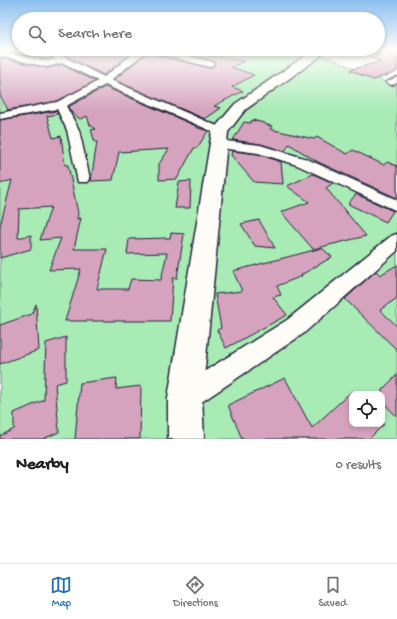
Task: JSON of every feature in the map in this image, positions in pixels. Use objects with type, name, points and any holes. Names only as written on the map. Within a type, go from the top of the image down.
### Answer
[{"type":"main road","points":[[186,439],[186,398],[218,138],[240,108],[295,69]]},
{"type":"street","points":[[82,69],[218,138],[302,162],[397,206]]},
{"type":"street","points":[[0,116],[60,105],[105,81],[119,69]]},
{"type":"street","points":[[60,105],[73,130],[83,179]]},
{"type":"street","points":[[186,398],[295,327],[397,241]]},
{"type":"green space","points":[[0,69],[356,69],[397,87],[397,439],[0,439]]},
{"type":"building","points":[[0,69],[71,69],[95,81],[57,101],[8,110],[0,95]]},
{"type":"building","points":[[93,69],[111,69],[104,75]]},
{"type":"building","points":[[127,69],[238,69],[254,75],[232,87],[243,91],[214,106],[221,108],[205,119],[114,80]]},
{"type":"building","points":[[397,69],[397,71],[373,80],[350,70]]},
{"type":"building","points":[[105,87],[196,126],[195,127],[208,131],[197,148],[194,148],[177,179],[159,180],[159,164],[169,149],[119,152],[113,180],[91,181],[97,142],[95,142],[91,130],[96,129],[90,125],[87,116],[80,119],[72,113],[68,107]]},
{"type":"building","points":[[56,111],[58,114],[47,116],[53,138],[61,136],[65,165],[68,165],[78,213],[77,219],[81,218],[74,249],[107,249],[97,289],[128,289],[131,279],[161,280],[167,253],[127,254],[129,239],[170,238],[171,233],[184,234],[177,278],[173,278],[170,321],[65,321],[81,269],[49,270],[61,238],[40,240],[51,207],[19,209],[18,238],[31,235],[31,249],[0,258],[0,226],[12,180],[0,184],[0,120]]},
{"type":"building","points":[[252,120],[272,126],[270,129],[314,139],[317,137],[347,154],[353,150],[384,165],[387,162],[397,166],[397,198],[318,162],[289,144],[285,151],[260,144],[233,140],[244,122],[250,123]]},
{"type":"building","points":[[232,151],[258,154],[281,162],[283,184],[254,182],[231,155]]},
{"type":"building","points":[[313,174],[333,183],[326,188],[366,236],[313,249],[281,212],[309,202],[287,186]]},
{"type":"building","points":[[191,181],[190,208],[175,208],[179,182]]},
{"type":"building","points":[[356,194],[393,211],[386,222],[348,204]]},
{"type":"building","points":[[259,220],[275,248],[255,246],[241,224]]},
{"type":"building","points":[[322,248],[332,257],[301,275],[302,276],[277,286],[281,295],[273,297],[287,315],[226,348],[217,330],[221,328],[215,294],[242,291],[233,271]]},
{"type":"building","points":[[397,265],[397,298],[380,310],[397,326],[397,350],[345,299],[376,271],[380,275]]},
{"type":"building","points":[[36,304],[39,350],[0,364],[0,325],[32,314]]},
{"type":"building","points":[[66,337],[66,381],[55,384],[59,432],[43,439],[0,439],[0,436],[14,429],[14,413],[44,400],[46,343]]},
{"type":"building","points":[[397,375],[397,417],[385,404],[385,391],[382,390]]},
{"type":"building","points":[[117,378],[116,389],[141,386],[140,439],[75,439],[80,383]]},
{"type":"building","points":[[285,378],[312,428],[349,394],[349,427],[381,427],[369,439],[242,439],[228,405]]}]
